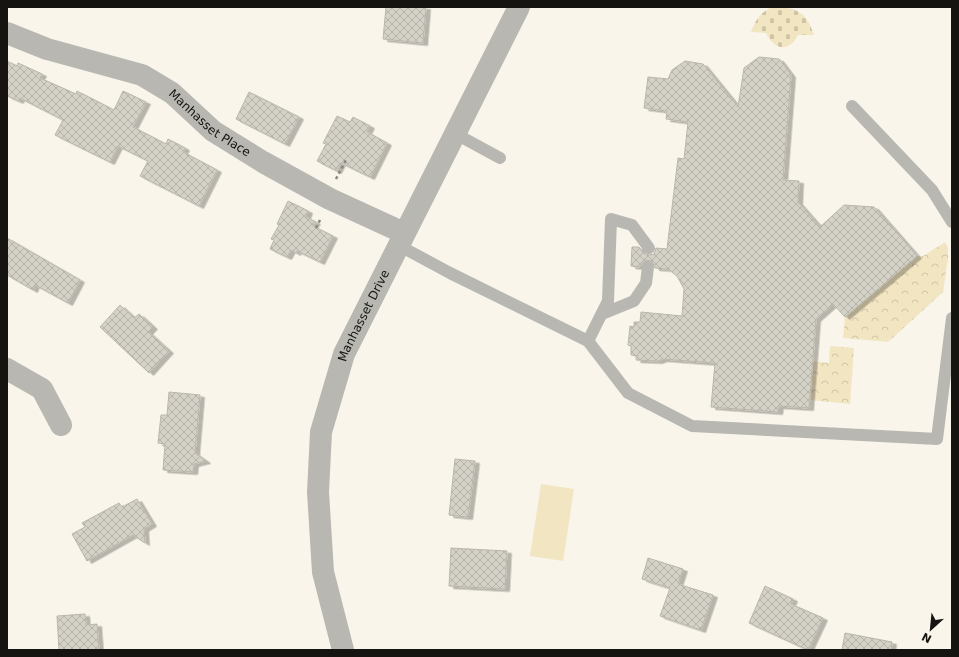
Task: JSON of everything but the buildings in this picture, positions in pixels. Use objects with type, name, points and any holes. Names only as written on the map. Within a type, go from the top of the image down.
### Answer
[{"type":"street","name":"Manhasset Drive","points":[[343,650],[323,572],[318,492],[321,432],[344,354],[454,133],[519,7]]},
{"type":"street","name":"Manhasset Place","points":[[7,34],[46,49],[142,75],[172,93],[213,131],[268,165],[401,239]]},
{"type":"street","points":[[7,369],[42,389],[61,425]]},
{"type":"lane","points":[[852,106],[932,190],[952,222]]},
{"type":"lane","points":[[454,133],[500,158]]},
{"type":"lane","points":[[588,341],[608,301],[611,219],[632,225],[649,248]]},
{"type":"lane","points":[[401,239],[450,273],[588,341],[628,393],[692,426],[937,439],[952,318]]},
{"type":"lane","points":[[602,314],[634,301],[646,283],[648,267]]},
{"type":"green space","points":[[772,7],[788,8],[799,12],[807,20],[814,35],[798,35],[790,45],[782,47],[773,43],[766,33],[751,32],[759,17]]},
{"type":"green space","points":[[945,242],[948,248],[948,258],[943,292],[888,342],[843,338],[845,317],[917,256],[923,256]]},
{"type":"green space","points":[[830,346],[854,348],[850,404],[810,400],[813,361],[829,363]]},
{"type":"green space","points":[[541,484],[574,489],[563,561],[530,556]]}]
